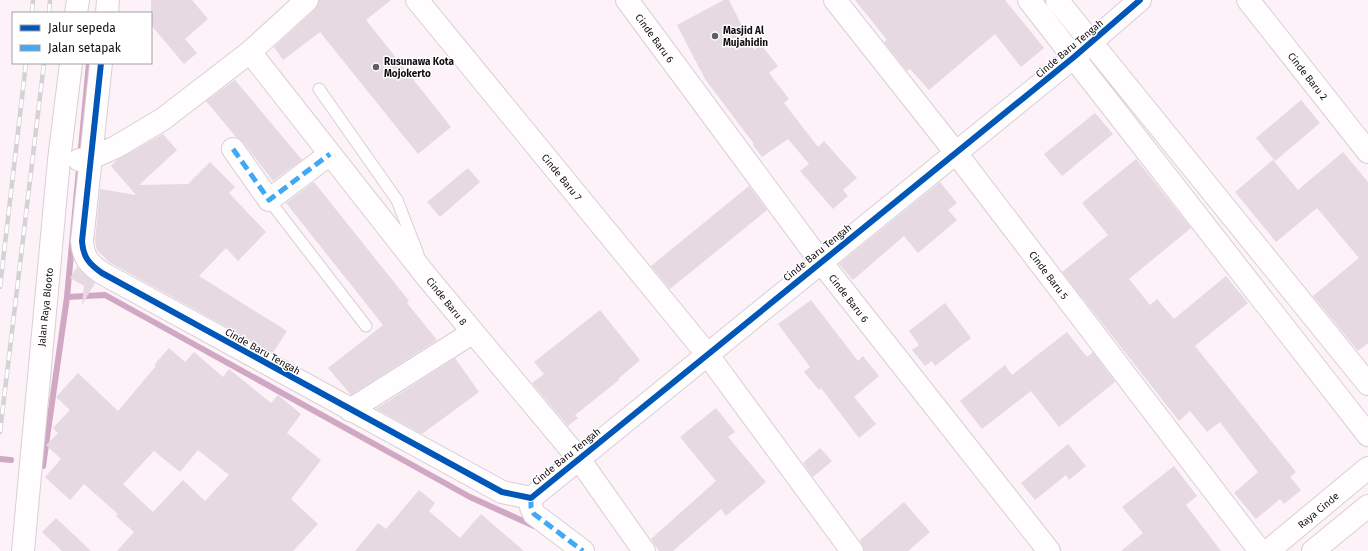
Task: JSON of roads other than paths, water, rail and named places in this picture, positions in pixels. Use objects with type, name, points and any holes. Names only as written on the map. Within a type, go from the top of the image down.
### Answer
[{"type":"street","points":[[76,12],[78,0]]},
{"type":"street","points":[[107,12],[108,0]]},
{"type":"street","points":[[78,160],[116,147],[163,120],[250,52],[308,0]]},
{"type":"street","name":"Cinde Baru 7","points":[[418,0],[707,354],[852,551]]},
{"type":"street","name":"Cinde Baru 6","points":[[627,0],[821,262],[1049,551]]},
{"type":"street","name":"Cinde Baru 5","points":[[835,0],[956,153],[1260,551]]},
{"type":"street","points":[[1029,0],[1368,435]]},
{"type":"street","points":[[1057,0],[1368,384]]},
{"type":"street","name":"Cinde Baru Tengah","points":[[101,64],[78,160],[82,241],[84,257],[88,262],[102,273],[502,492],[531,498],[1074,57],[1140,0]]},
{"type":"street","name":"Cinde Baru 2","points":[[1248,0],[1368,152]]},
{"type":"street","name":"Cinde Baru 8","points":[[250,52],[472,333],[579,459],[644,551]]},
{"type":"street","name":"Jalan Raya Blooto","points":[[22,551],[78,160],[70,64]]},
{"type":"street","points":[[233,149],[269,200],[330,154]]},
{"type":"street","points":[[350,410],[472,333]]},
{"type":"street","name":"Raya Cinde","points":[[1268,551],[1368,468]]},
{"type":"street","points":[[531,498],[530,507],[534,514],[579,548]]},
{"type":"street","points":[[1313,551],[1368,506]]},
{"type":"lane","points":[[319,89],[397,200],[427,277]]},
{"type":"lane","points":[[269,200],[366,326]]},
{"type":"waterway","points":[[43,466],[67,297],[89,64]]},
{"type":"waterway","points":[[67,297],[105,295],[470,497],[534,526]]},
{"type":"waterway","points":[[0,459],[11,460]]},
{"type":"railway","points":[[32,12],[33,0]]},
{"type":"railway","points":[[49,12],[50,0]]},
{"type":"railway","points":[[0,287],[26,64]]},
{"type":"railway","points":[[0,432],[44,64]]},
{"type":"place","name":"Masjid Al Mujahidin","points":[[715,36]]},
{"type":"place","name":"Rusunawa Kota Mojokerto","points":[[376,67]]}]
